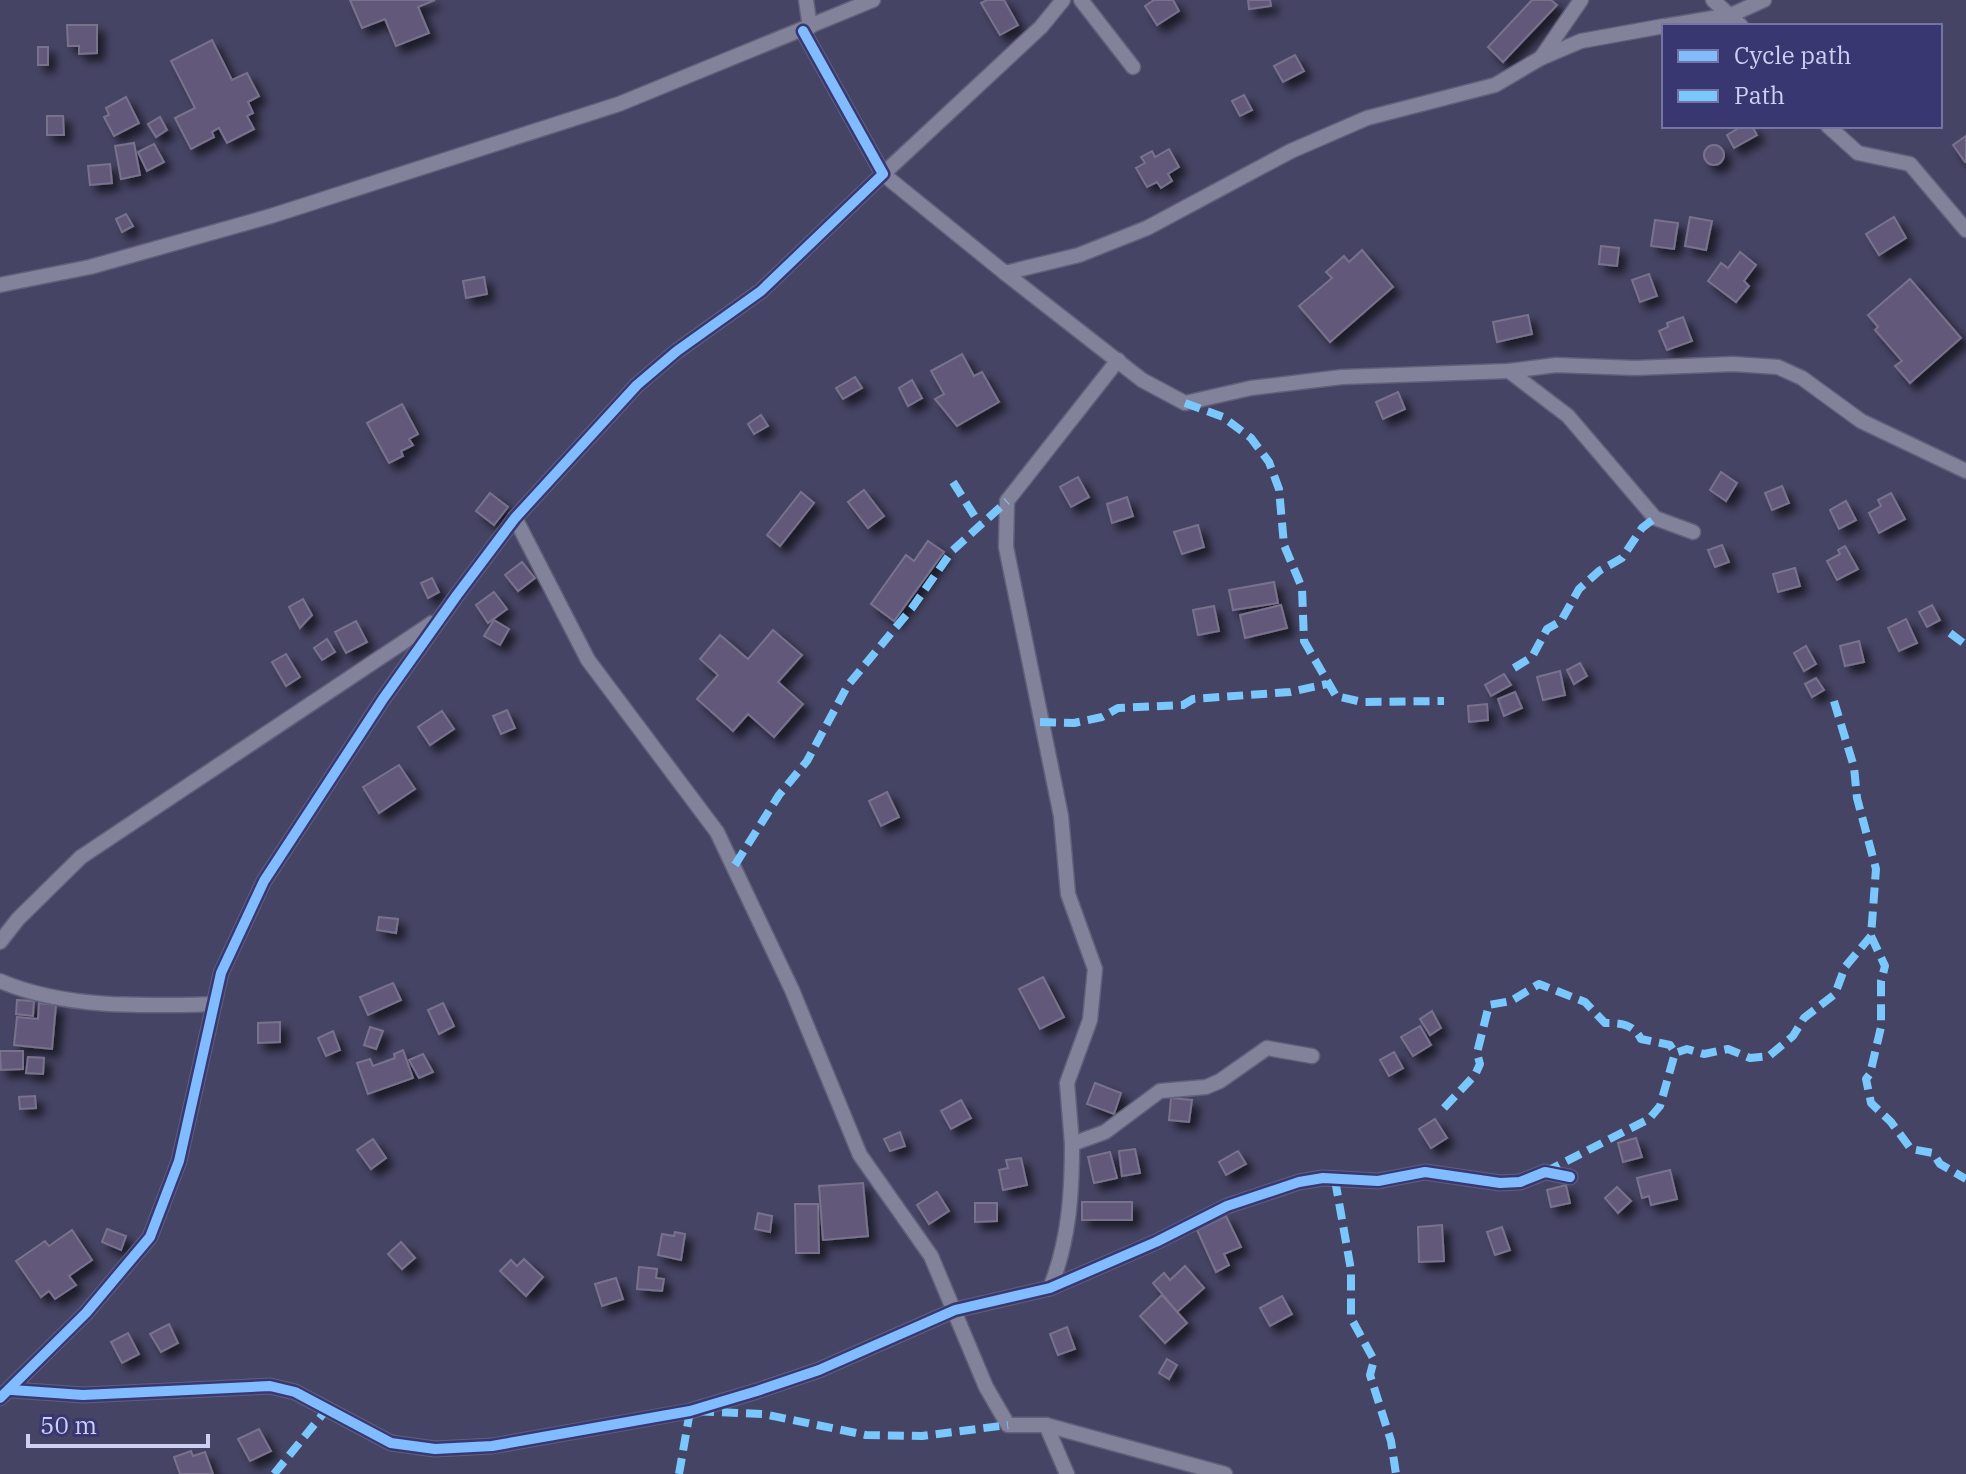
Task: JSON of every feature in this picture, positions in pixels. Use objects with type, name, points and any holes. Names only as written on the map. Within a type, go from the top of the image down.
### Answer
[{"type":"street","points":[[806,0],[807,29],[883,174],[1142,380],[1185,403],[1251,388],[1342,377],[1509,371],[1556,365],[1635,368],[1733,364],[1778,367],[1802,378],[1861,421],[1966,471]]},
{"type":"street","points":[[0,285],[90,267],[271,216],[619,104],[873,0]]},
{"type":"street","points":[[6,1394],[86,1313],[150,1237],[179,1161],[221,973],[264,881],[383,699],[515,518],[637,385],[677,351],[761,291],[1041,27],[1063,0]]},
{"type":"street","points":[[1081,0],[1133,67]]},
{"type":"street","points":[[1541,58],[1581,0]]},
{"type":"street","points":[[1713,0],[1736,21]]},
{"type":"street","points":[[1693,24],[1736,21],[1764,0]]},
{"type":"street","points":[[1005,273],[1079,255],[1147,228],[1324,136],[1401,107],[1495,85],[1541,58],[1581,41],[1662,27]]},
{"type":"street","points":[[1830,128],[1858,153],[1910,164],[1966,230]]},
{"type":"street","points":[[1050,1288],[1062,1257],[1068,1219],[1072,1144],[1067,1083],[1090,1020],[1095,969],[1068,894],[1061,816],[1013,586],[1005,519],[1007,501],[1118,360]]},
{"type":"street","points":[[1509,371],[1568,416],[1619,472],[1655,518],[1693,532]]},
{"type":"street","points":[[515,518],[588,660],[717,832],[792,990],[860,1155],[931,1256],[986,1387],[1008,1425],[1046,1425],[1225,1474]]},
{"type":"street","points":[[0,942],[18,919],[81,857],[441,617]]},
{"type":"street","points":[[0,981],[58,998],[152,1006],[214,1004]]},
{"type":"street","points":[[1072,1144],[1105,1132],[1160,1091],[1206,1087],[1220,1081],[1267,1048],[1312,1056]]},
{"type":"street","points":[[6,1394],[83,1395],[270,1386],[295,1392],[391,1443],[435,1449],[492,1446],[690,1411],[819,1370],[955,1310],[1050,1288],[1227,1206],[1306,1181],[1378,1181],[1425,1172],[1500,1183],[1520,1182],[1545,1172],[1570,1177]]},
{"type":"street","points":[[1046,1425],[1067,1474]]},
{"type":"building","points":[[350,0],[435,0],[418,7],[429,33],[396,46],[385,19],[362,28]]},
{"type":"building","points":[[1004,0],[1018,25],[1000,35],[981,3]]},
{"type":"building","points":[[1154,0],[1173,0],[1179,11],[1157,25],[1145,6]]},
{"type":"building","points":[[1248,0],[1270,0],[1271,6],[1249,9]]},
{"type":"building","points":[[1532,0],[1551,0],[1557,5],[1503,62],[1488,47]]},
{"type":"building","points":[[67,25],[97,25],[97,53],[79,54],[79,46],[68,46]]},
{"type":"building","points":[[212,40],[232,80],[247,73],[259,96],[248,102],[253,113],[247,116],[254,129],[227,143],[219,128],[212,132],[214,137],[191,149],[175,118],[195,108],[171,61]]},
{"type":"building","points":[[38,47],[48,47],[48,65],[38,65]]},
{"type":"building","points":[[1295,55],[1304,71],[1283,82],[1274,66]]},
{"type":"building","points":[[1244,95],[1252,110],[1240,116],[1232,101]]},
{"type":"building","points":[[126,97],[139,123],[114,136],[104,117],[109,115],[106,108]]},
{"type":"building","points":[[47,116],[63,116],[64,135],[47,135]]},
{"type":"building","points":[[160,117],[167,130],[156,137],[148,124]]},
{"type":"building","points":[[1739,128],[1753,128],[1757,135],[1734,148],[1727,135]]},
{"type":"building","points":[[1966,136],[1966,161],[1965,162],[1953,145]]},
{"type":"building","points":[[134,143],[140,175],[121,179],[115,146]]},
{"type":"building","points":[[154,144],[164,162],[147,171],[138,152]]},
{"type":"building","points":[[1714,145],[1721,148],[1724,155],[1721,162],[1714,165],[1707,162],[1704,155],[1707,148]]},
{"type":"building","points":[[1169,149],[1179,167],[1168,174],[1172,181],[1161,188],[1157,182],[1147,187],[1136,168],[1145,163],[1141,157],[1152,151],[1155,157]]},
{"type":"building","points":[[110,164],[112,183],[90,185],[88,166]]},
{"type":"building","points":[[126,214],[133,226],[122,232],[116,219]]},
{"type":"building","points":[[1690,217],[1712,221],[1706,250],[1685,246]]},
{"type":"building","points":[[1894,217],[1906,238],[1879,255],[1866,234]]},
{"type":"building","points":[[1655,220],[1678,223],[1674,249],[1651,246]]},
{"type":"building","points":[[1601,246],[1619,248],[1617,266],[1599,264]]},
{"type":"building","points":[[1362,250],[1393,287],[1330,342],[1299,306],[1332,278],[1326,272],[1344,256],[1349,262]]},
{"type":"building","points":[[1740,252],[1756,265],[1744,281],[1749,286],[1736,302],[1708,281],[1721,263],[1728,268]]},
{"type":"building","points":[[1649,274],[1657,296],[1640,302],[1632,280]]},
{"type":"building","points":[[484,277],[487,294],[466,298],[463,281]]},
{"type":"building","points":[[1910,279],[1961,338],[1910,383],[1895,366],[1902,361],[1875,330],[1878,327],[1868,315]]},
{"type":"building","points":[[1528,315],[1532,334],[1497,342],[1493,322]]},
{"type":"building","points":[[1683,317],[1692,341],[1667,350],[1659,331],[1668,327],[1667,323]]},
{"type":"building","points":[[962,354],[974,376],[982,372],[999,402],[957,426],[935,399],[944,394],[931,371]]},
{"type":"building","points":[[855,377],[862,388],[843,399],[836,388]]},
{"type":"building","points":[[912,380],[922,398],[908,406],[899,388]]},
{"type":"building","points":[[1398,392],[1405,409],[1383,419],[1376,402]]},
{"type":"building","points":[[402,404],[418,434],[409,439],[413,445],[401,451],[403,456],[389,463],[367,423]]},
{"type":"building","points":[[761,415],[768,426],[754,434],[748,424]]},
{"type":"building","points":[[1721,472],[1737,483],[1726,501],[1710,490]]},
{"type":"building","points":[[1078,477],[1089,497],[1071,507],[1060,487]]},
{"type":"building","points":[[1782,486],[1789,503],[1772,510],[1765,493]]},
{"type":"building","points":[[864,490],[884,516],[868,528],[848,502]]},
{"type":"building","points":[[801,492],[814,503],[780,546],[767,535]]},
{"type":"building","points":[[490,493],[508,507],[494,525],[476,511]]},
{"type":"building","points":[[1891,493],[1905,519],[1879,533],[1869,513],[1881,506],[1878,500]]},
{"type":"building","points":[[1127,497],[1133,516],[1112,523],[1107,504]]},
{"type":"building","points":[[1846,501],[1856,520],[1839,529],[1830,510]]},
{"type":"building","points":[[1198,525],[1204,547],[1182,554],[1174,532]]},
{"type":"building","points":[[928,541],[944,552],[894,621],[871,604],[906,555],[914,561]]},
{"type":"building","points":[[1722,545],[1729,562],[1715,567],[1708,550]]},
{"type":"building","points":[[1845,546],[1858,569],[1837,580],[1827,561],[1840,554],[1838,550]]},
{"type":"building","points":[[522,562],[535,578],[518,591],[505,575]]},
{"type":"building","points":[[1795,568],[1800,586],[1778,592],[1773,574]]},
{"type":"building","points":[[432,578],[439,592],[428,598],[421,583]]},
{"type":"building","points":[[1274,582],[1278,603],[1233,610],[1229,590]]},
{"type":"building","points":[[494,592],[507,609],[488,623],[476,605]]},
{"type":"building","points":[[303,599],[312,615],[300,628],[289,607]]},
{"type":"building","points":[[1281,605],[1287,628],[1245,638],[1240,615]]},
{"type":"building","points":[[1932,605],[1940,620],[1927,627],[1919,612]]},
{"type":"building","points":[[1214,606],[1219,631],[1198,635],[1193,610]]},
{"type":"building","points":[[1906,619],[1917,643],[1899,651],[1888,628]]},
{"type":"building","points":[[494,620],[509,629],[500,645],[484,636]]},
{"type":"building","points":[[356,621],[367,642],[346,653],[335,632]]},
{"type":"building","points":[[773,630],[802,655],[778,682],[803,704],[774,737],[748,714],[733,731],[697,699],[718,675],[700,659],[720,635],[748,659]]},
{"type":"building","points":[[327,639],[335,652],[322,660],[314,648]]},
{"type":"building","points":[[1859,641],[1864,662],[1845,666],[1840,646]]},
{"type":"building","points":[[1806,646],[1816,664],[1804,671],[1794,653]]},
{"type":"building","points":[[286,654],[300,677],[286,686],[272,662]]},
{"type":"building","points":[[1580,663],[1587,676],[1574,684],[1567,670]]},
{"type":"building","points":[[1560,671],[1565,695],[1543,700],[1537,677]]},
{"type":"building","points":[[1504,674],[1511,685],[1491,696],[1485,685]]},
{"type":"building","points":[[1816,678],[1824,690],[1812,697],[1805,684]]},
{"type":"building","points":[[1515,692],[1522,708],[1504,716],[1498,699]]},
{"type":"building","points":[[1487,704],[1488,720],[1469,722],[1468,706]]},
{"type":"building","points":[[507,710],[515,728],[501,734],[493,716]]},
{"type":"building","points":[[442,711],[454,729],[430,745],[418,727]]},
{"type":"building","points":[[399,765],[415,789],[379,813],[363,787]]},
{"type":"building","points":[[887,792],[899,817],[881,826],[869,801]]},
{"type":"building","points":[[379,917],[398,919],[396,933],[377,930]]},
{"type":"building","points":[[1043,977],[1064,1017],[1040,1029],[1019,989]]},
{"type":"building","points":[[393,983],[401,1000],[368,1015],[360,997]]},
{"type":"building","points":[[17,1000],[34,1001],[33,1016],[16,1014]]},
{"type":"building","points":[[39,1003],[56,1005],[52,1049],[14,1045],[17,1017],[38,1019]]},
{"type":"building","points":[[443,1003],[454,1026],[439,1034],[428,1010]]},
{"type":"building","points":[[1432,1011],[1441,1028],[1430,1035],[1420,1019]]},
{"type":"building","points":[[280,1022],[280,1042],[258,1043],[258,1023]]},
{"type":"building","points":[[1420,1026],[1431,1045],[1413,1056],[1401,1037]]},
{"type":"building","points":[[370,1027],[383,1031],[376,1049],[364,1045]]},
{"type":"building","points":[[333,1031],[340,1050],[326,1056],[318,1038]]},
{"type":"building","points":[[403,1050],[413,1078],[368,1094],[357,1063],[370,1059],[373,1066],[395,1058],[394,1054]]},
{"type":"building","points":[[0,1051],[23,1051],[23,1069],[1,1070]]},
{"type":"building","points":[[1394,1052],[1403,1068],[1389,1076],[1380,1060]]},
{"type":"building","points":[[423,1054],[433,1072],[419,1078],[409,1060]]},
{"type":"building","points":[[28,1057],[44,1058],[43,1074],[26,1073]]},
{"type":"building","points":[[1095,1083],[1121,1093],[1114,1114],[1087,1104]]},
{"type":"building","points":[[35,1096],[36,1108],[20,1109],[19,1097]]},
{"type":"building","points":[[1171,1098],[1192,1100],[1189,1122],[1169,1120]]},
{"type":"building","points":[[961,1100],[971,1118],[951,1129],[941,1111]]},
{"type":"building","points":[[1435,1119],[1447,1138],[1431,1148],[1419,1129]]},
{"type":"building","points":[[900,1132],[905,1146],[890,1151],[884,1139]]},
{"type":"building","points":[[1636,1138],[1642,1157],[1623,1162],[1618,1143]]},
{"type":"building","points":[[373,1139],[386,1158],[371,1169],[357,1150]]},
{"type":"building","points":[[1135,1149],[1140,1173],[1122,1176],[1119,1151]]},
{"type":"building","points":[[1238,1151],[1246,1164],[1226,1175],[1219,1162]]},
{"type":"building","points":[[1110,1152],[1117,1178],[1094,1183],[1088,1157]]},
{"type":"building","points":[[1021,1158],[1027,1185],[1003,1190],[999,1170],[1008,1168],[1006,1160]]},
{"type":"building","points":[[1670,1170],[1677,1199],[1651,1205],[1649,1196],[1642,1198],[1637,1178]]},
{"type":"building","points":[[863,1183],[868,1236],[823,1240],[819,1186]]},
{"type":"building","points":[[1566,1185],[1570,1203],[1551,1207],[1547,1190]]},
{"type":"building","points":[[1617,1187],[1631,1201],[1618,1213],[1605,1198]]},
{"type":"building","points":[[937,1192],[949,1211],[929,1224],[917,1205]]},
{"type":"building","points":[[1082,1202],[1132,1202],[1132,1220],[1082,1220]]},
{"type":"building","points":[[975,1203],[997,1203],[997,1221],[975,1222]]},
{"type":"building","points":[[795,1204],[818,1204],[819,1253],[796,1253]]},
{"type":"building","points":[[758,1213],[772,1216],[770,1232],[755,1229]]},
{"type":"building","points":[[1226,1216],[1241,1247],[1224,1254],[1229,1265],[1216,1272],[1197,1230]]},
{"type":"building","points":[[1442,1225],[1444,1261],[1419,1262],[1418,1227]]},
{"type":"building","points":[[1502,1227],[1510,1250],[1495,1255],[1487,1232]]},
{"type":"building","points":[[107,1229],[126,1236],[121,1250],[102,1242]]},
{"type":"building","points":[[72,1230],[92,1260],[69,1276],[76,1285],[55,1299],[49,1291],[41,1297],[16,1261],[45,1241],[49,1246]]},
{"type":"building","points":[[675,1232],[685,1234],[681,1260],[658,1255],[662,1234],[674,1236]]},
{"type":"building","points":[[401,1242],[415,1258],[402,1269],[388,1254]]},
{"type":"building","points":[[524,1259],[543,1277],[526,1296],[500,1271],[511,1260],[517,1266]]},
{"type":"building","points":[[1185,1266],[1204,1288],[1177,1312],[1153,1283],[1164,1273],[1170,1280]]},
{"type":"building","points":[[639,1267],[657,1269],[656,1278],[664,1279],[662,1291],[637,1289]]},
{"type":"building","points":[[616,1278],[623,1299],[602,1306],[595,1284]]},
{"type":"building","points":[[1162,1295],[1187,1323],[1165,1343],[1140,1316]]},
{"type":"building","points":[[1282,1296],[1292,1314],[1270,1326],[1260,1308]]},
{"type":"building","points":[[169,1324],[178,1343],[161,1352],[150,1334]]},
{"type":"building","points":[[1067,1327],[1075,1349],[1058,1355],[1050,1334]]},
{"type":"building","points":[[128,1333],[139,1354],[122,1363],[111,1342]]},
{"type":"building","points":[[1167,1359],[1177,1365],[1169,1379],[1159,1373]]},
{"type":"building","points":[[259,1429],[271,1451],[250,1461],[238,1439]]},
{"type":"building","points":[[191,1451],[193,1456],[205,1452],[213,1474],[180,1474],[174,1457]]},
{"type":"marked path","points":[[1185,403],[1223,417],[1251,438],[1269,462],[1279,489],[1284,545],[1302,588],[1304,641],[1336,696],[1362,702],[1444,701]]},
{"type":"marked path","points":[[953,482],[979,523]]},
{"type":"marked path","points":[[735,865],[779,795],[807,761],[848,685],[912,608],[952,551],[1007,501]]},
{"type":"marked path","points":[[1514,668],[1532,657],[1547,629],[1561,621],[1579,589],[1599,571],[1622,558],[1642,528],[1655,518]]},
{"type":"marked path","points":[[1950,633],[1966,645]]},
{"type":"marked path","points":[[1040,722],[1074,723],[1102,717],[1118,708],[1183,705],[1193,699],[1290,692],[1327,684]]},
{"type":"marked path","points":[[1545,1172],[1649,1119],[1660,1106],[1675,1053],[1687,1049],[1704,1054],[1728,1049],[1750,1058],[1769,1056],[1793,1036],[1804,1018],[1835,994],[1845,967],[1871,936],[1876,869],[1857,798],[1854,767],[1833,698]]},
{"type":"marked path","points":[[1871,936],[1885,966],[1881,981],[1881,1027],[1870,1074],[1866,1079],[1871,1103],[1891,1122],[1911,1149],[1933,1153],[1940,1164],[1966,1179]]},
{"type":"marked path","points":[[1444,1108],[1475,1075],[1480,1064],[1477,1053],[1489,1005],[1511,1001],[1539,984],[1585,1002],[1605,1023],[1626,1025],[1641,1039],[1670,1045],[1675,1053]]},
{"type":"marked path","points":[[1335,1180],[1351,1270],[1351,1318],[1374,1360],[1370,1375],[1391,1441],[1396,1474]]},
{"type":"marked path","points":[[274,1474],[327,1409]]},
{"type":"marked path","points":[[679,1474],[690,1411],[763,1414],[866,1435],[922,1436],[1008,1425]]},
{"type":"cycle path","points":[[0,1398],[86,1313],[150,1237],[179,1161],[221,973],[264,881],[383,699],[457,595],[515,518],[637,385],[677,351],[761,291],[883,174],[803,31]]},
{"type":"cycle path","points":[[12,1390],[83,1395],[270,1386],[295,1392],[391,1443],[435,1449],[492,1446],[690,1411],[757,1391],[819,1370],[955,1310],[1050,1288],[1156,1242],[1227,1206],[1299,1182],[1323,1178],[1378,1181],[1425,1172],[1500,1183],[1520,1182],[1545,1172],[1570,1177]]}]
